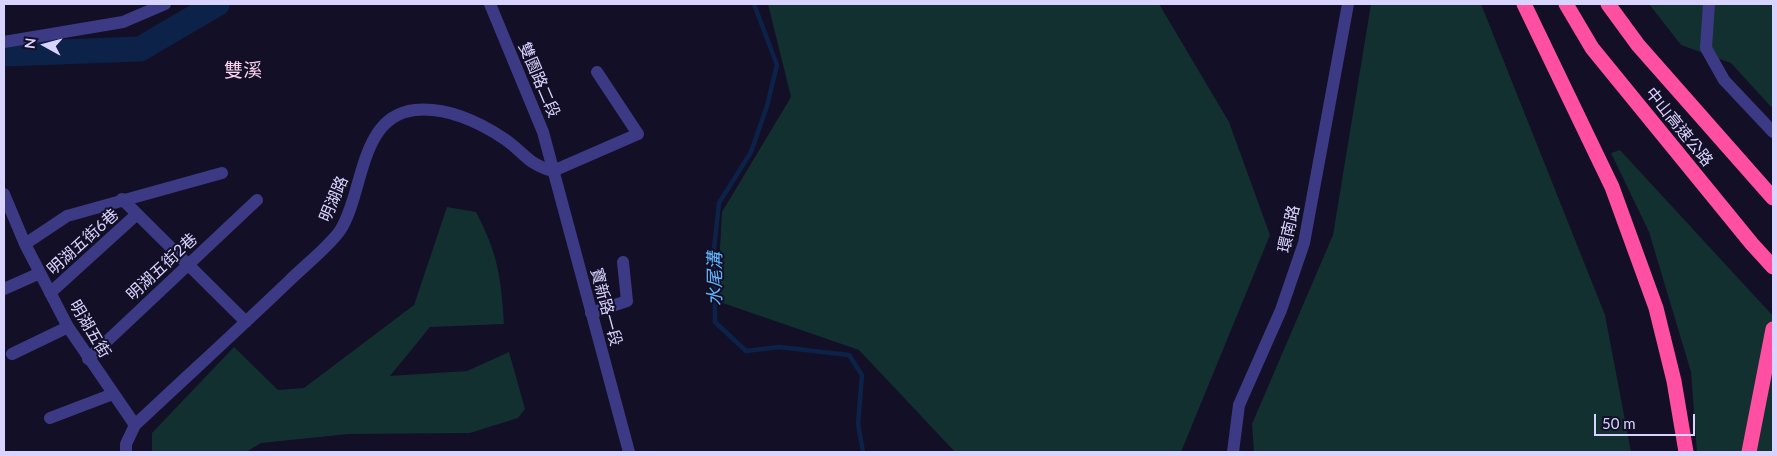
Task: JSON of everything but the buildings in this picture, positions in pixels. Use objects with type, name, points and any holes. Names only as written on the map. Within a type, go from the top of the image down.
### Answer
[{"type":"highway","points":[[1524,4],[1612,187],[1626,224],[1656,308],[1674,381],[1686,452]]},
{"type":"highway","name":"中山高速公路","points":[[1566,4],[1592,48],[1752,244],[1773,267]]},
{"type":"highway","name":"中山高速公路","points":[[1608,4],[1638,45],[1773,198]]},
{"type":"highway","points":[[1616,4],[1638,45]]},
{"type":"highway","points":[[1749,452],[1773,329]]},
{"type":"street","points":[[4,42],[123,22],[165,4]]},
{"type":"street","name":"雙園路二段","points":[[490,4],[543,132],[553,171]]},
{"type":"street","name":"環南路","points":[[1233,452],[1239,405],[1282,310],[1304,243],[1348,4]]},
{"type":"street","points":[[1709,4],[1706,48],[1724,80],[1773,132]]},
{"type":"street","points":[[553,171],[638,134],[597,72]]},
{"type":"street","name":"明湖路","points":[[126,452],[126,444],[134,425],[246,322],[341,230],[354,201],[375,136],[388,122],[413,110],[436,110],[465,117],[504,138],[537,167],[553,171]]},
{"type":"street","name":"寶新路一段","points":[[553,171],[629,452]]},
{"type":"street","points":[[25,244],[68,216],[122,199],[222,173]]},
{"type":"street","name":"明湖五街","points":[[4,194],[8,217],[25,244],[68,327],[134,425]]},
{"type":"street","points":[[122,199],[246,322]]},
{"type":"street","name":"明湖五街2巷","points":[[88,359],[257,200]]},
{"type":"street","name":"明湖五街6巷","points":[[50,294],[137,214]]},
{"type":"street","points":[[591,313],[627,301],[623,262]]},
{"type":"street","points":[[4,289],[40,273]]},
{"type":"street","points":[[12,354],[68,327]]},
{"type":"street","points":[[50,418],[113,394]]},
{"type":"green space","points":[[768,4],[1159,4],[1229,122],[1270,235],[1181,452],[955,452],[859,350],[717,301],[722,212],[791,97]]},
{"type":"green space","points":[[1371,4],[1481,4],[1605,315],[1631,452],[1254,452],[1252,424],[1333,235]]},
{"type":"green space","points":[[1649,4],[1773,4],[1773,109],[1731,63],[1681,45]]},
{"type":"green space","points":[[1620,150],[1773,316],[1773,452],[1697,452],[1691,372],[1649,232],[1611,153]]},
{"type":"green space","points":[[447,207],[476,212],[489,241],[497,266],[504,324],[430,327],[390,376],[467,371],[509,352],[525,409],[518,418],[470,433],[349,434],[261,443],[246,452],[152,452],[152,433],[234,347],[278,390],[304,388],[414,305]]},
{"type":"waterway","points":[[4,54],[140,49],[217,4]]},
{"type":"waterway","name":"水尾溝","points":[[754,4],[777,65],[767,106],[751,152],[719,203],[714,249],[715,322],[746,351],[779,347],[849,355],[862,375],[858,424],[863,452]]},
{"type":"district","name":"雙溪","points":[[243,71]]}]
